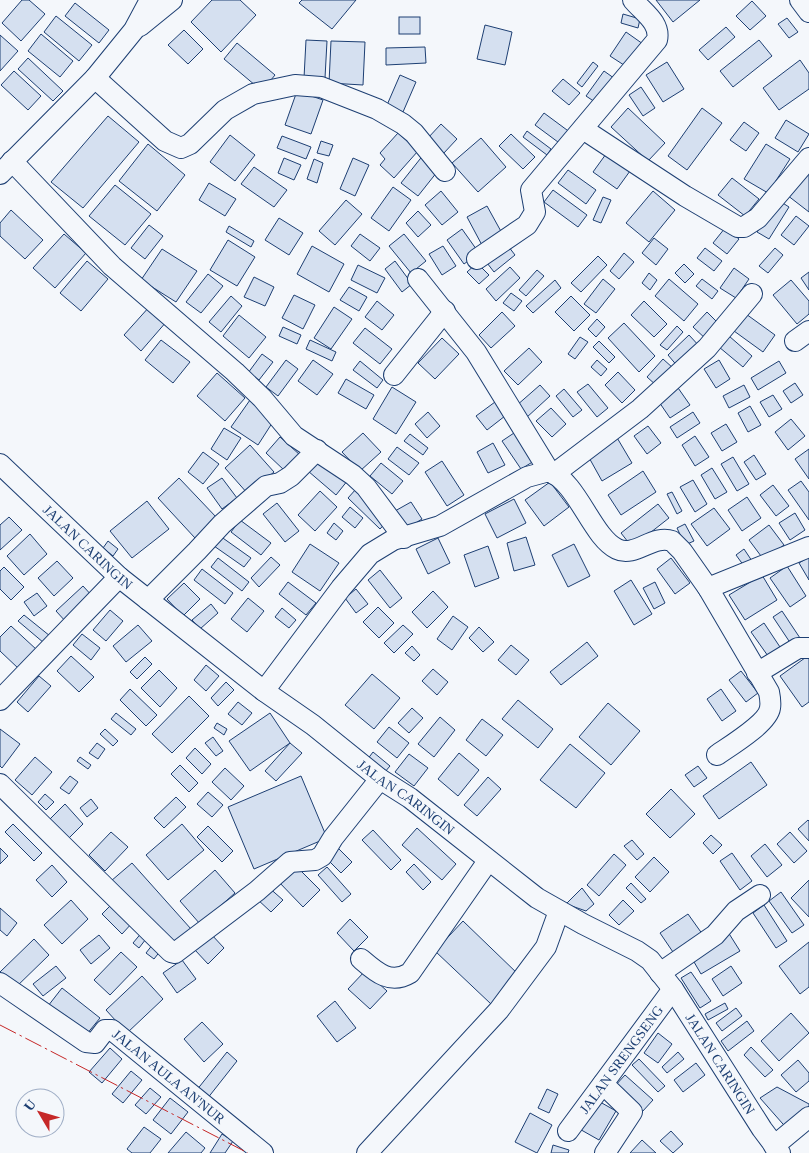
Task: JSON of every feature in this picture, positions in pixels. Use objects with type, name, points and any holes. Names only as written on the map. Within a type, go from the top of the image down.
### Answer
[{"type":"street","points":[[150,0],[134,30],[95,78],[6,167],[112,266],[235,372],[262,398],[294,436],[353,474],[366,487],[404,538]]},
{"type":"street","points":[[134,30],[172,0]]},
{"type":"street","points":[[477,259],[526,225],[535,212],[531,190],[657,40],[658,32],[655,24],[633,0]]},
{"type":"street","points":[[800,0],[809,12]]},
{"type":"street","points":[[95,78],[165,141],[181,148],[190,144],[225,110],[253,94],[295,85],[321,87],[377,109],[403,124],[414,132],[445,171]]},
{"type":"street","points":[[583,130],[685,196],[738,227],[744,228],[758,218],[809,158]]},
{"type":"street","points":[[418,279],[476,352],[552,472],[565,483],[612,546],[628,551],[659,540],[672,541],[682,550],[708,588],[768,692],[770,709],[760,723],[717,755]]},
{"type":"street","points":[[264,691],[341,588],[370,554],[386,543],[440,526],[526,477],[552,472],[640,409],[708,348],[752,294]]},
{"type":"street","points":[[394,376],[444,311]]},
{"type":"street","points":[[148,600],[222,524],[266,486],[280,483],[291,476],[317,450]]},
{"type":"street","name":"JALAN CARINGIN","points":[[0,464],[119,577],[264,691],[313,725],[380,779],[410,798],[488,861],[559,911],[637,950],[673,989],[777,1149]]},
{"type":"street","points":[[708,588],[809,547]]},
{"type":"street","points":[[0,700],[119,577]]},
{"type":"street","points":[[758,673],[798,648],[809,648]]},
{"type":"street","points":[[0,784],[171,952],[175,953],[257,891],[290,862],[315,860],[322,856],[333,838],[380,779]]},
{"type":"street","points":[[361,959],[386,977],[403,978],[410,973],[488,861]]},
{"type":"street","points":[[660,973],[716,935],[736,911],[760,895]]},
{"type":"street","points":[[368,1153],[499,1010],[546,947],[559,911]]},
{"type":"street","name":"JALAN AULA AN'NUR","points":[[0,983],[86,1042],[95,1043],[105,1030],[112,1030],[262,1153]]},
{"type":"street","name":"JALAN SRENGSENG","points":[[568,1131],[673,989]]},
{"type":"street","points":[[603,1084],[632,1112],[605,1153]]},
{"type":"street","points":[[777,1149],[809,1118]]},
{"type":"building","points":[[22,0],[29,0],[45,14],[21,41],[2,23]]},
{"type":"building","points":[[212,0],[240,0],[256,15],[221,52],[191,22]]},
{"type":"building","points":[[302,0],[356,0],[332,29],[299,3]]},
{"type":"building","points":[[656,0],[700,0],[673,22]]},
{"type":"building","points":[[752,1],[766,16],[750,30],[736,16]]},
{"type":"building","points":[[75,3],[109,30],[99,43],[65,16]]},
{"type":"building","points":[[623,14],[640,19],[638,28],[621,23]]},
{"type":"building","points":[[56,16],[92,45],[79,61],[44,32]]},
{"type":"building","points":[[399,17],[420,17],[420,34],[399,34]]},
{"type":"building","points":[[787,18],[798,32],[789,38],[778,24]]},
{"type":"building","points":[[485,25],[512,32],[505,65],[477,59]]},
{"type":"building","points":[[726,27],[735,37],[708,60],[699,50]]},
{"type":"building","points":[[184,30],[203,49],[188,64],[168,45]]},
{"type":"building","points":[[626,32],[643,44],[627,67],[610,56]]},
{"type":"building","points":[[41,34],[73,61],[60,77],[28,51]]},
{"type":"building","points":[[0,35],[18,51],[0,71]]},
{"type":"building","points":[[306,40],[327,41],[325,78],[304,78]]},
{"type":"building","points":[[759,40],[772,56],[733,87],[720,71]]},
{"type":"building","points":[[331,41],[365,42],[363,85],[329,83]]},
{"type":"building","points":[[237,43],[275,75],[262,91],[224,59]]},
{"type":"building","points":[[425,47],[426,63],[386,65],[386,48]]},
{"type":"building","points":[[28,58],[63,91],[53,101],[18,69]]},
{"type":"building","points":[[800,60],[809,73],[809,89],[779,110],[763,88]]},
{"type":"building","points":[[593,62],[598,66],[582,87],[577,83]]},
{"type":"building","points":[[667,62],[684,89],[663,102],[646,75]]},
{"type":"building","points":[[14,71],[41,96],[28,110],[1,85]]},
{"type":"building","points":[[604,71],[618,81],[601,106],[586,96]]},
{"type":"building","points":[[400,75],[416,82],[403,112],[387,105]]},
{"type":"building","points":[[563,79],[580,93],[569,105],[552,91]]},
{"type":"building","points":[[641,87],[655,108],[643,116],[629,95]]},
{"type":"building","points":[[297,91],[323,100],[311,134],[285,125]]},
{"type":"building","points":[[628,108],[665,143],[648,161],[611,127]]},
{"type":"building","points":[[702,108],[722,123],[687,170],[668,156]]},
{"type":"building","points":[[544,113],[571,133],[562,145],[535,125]]},
{"type":"building","points":[[108,116],[139,142],[83,208],[51,182]]},
{"type":"building","points":[[786,120],[809,134],[798,152],[775,138]]},
{"type":"building","points":[[744,122],[759,133],[746,151],[730,140]]},
{"type":"building","points":[[441,124],[457,139],[443,154],[427,139]]},
{"type":"building","points":[[527,131],[551,149],[547,155],[523,137]]},
{"type":"building","points":[[398,133],[418,151],[394,178],[380,165],[385,159],[380,153]]},
{"type":"building","points":[[511,134],[535,157],[523,169],[499,146]]},
{"type":"building","points":[[230,135],[255,155],[235,181],[210,162]]},
{"type":"building","points":[[282,136],[311,147],[306,159],[277,148]]},
{"type":"building","points":[[481,138],[506,167],[478,192],[452,163]]},
{"type":"building","points":[[321,141],[333,145],[329,156],[317,153]]},
{"type":"building","points":[[148,144],[185,175],[157,211],[119,181]]},
{"type":"building","points":[[766,144],[790,159],[768,193],[744,179]]},
{"type":"building","points":[[424,154],[441,167],[418,196],[401,183]]},
{"type":"building","points":[[606,154],[630,171],[617,189],[593,172]]},
{"type":"building","points":[[284,158],[301,165],[294,180],[278,173]]},
{"type":"building","points":[[353,158],[369,165],[355,196],[340,189]]},
{"type":"building","points":[[314,159],[323,163],[317,183],[307,179]]},
{"type":"building","points":[[809,165],[809,212],[787,195]]},
{"type":"building","points":[[254,167],[287,190],[274,207],[241,184]]},
{"type":"building","points":[[568,170],[596,190],[586,204],[558,183]]},
{"type":"building","points":[[732,178],[759,199],[745,216],[718,195]]},
{"type":"building","points":[[209,183],[236,199],[225,216],[199,200]]},
{"type":"building","points":[[115,185],[151,214],[125,245],[89,216]]},
{"type":"building","points":[[393,187],[411,200],[389,231],[371,218]]},
{"type":"building","points":[[553,190],[587,215],[578,227],[544,202]]},
{"type":"building","points":[[441,191],[458,212],[442,225],[425,205]]},
{"type":"building","points":[[653,191],[675,210],[649,242],[626,223]]},
{"type":"building","points":[[603,197],[611,200],[601,223],[593,220]]},
{"type":"building","points":[[346,200],[362,214],[335,245],[319,231]]},
{"type":"building","points":[[778,200],[789,207],[769,239],[757,232]]},
{"type":"building","points":[[487,206],[503,235],[483,247],[467,217]]},
{"type":"building","points":[[11,210],[43,240],[25,259],[0,236],[0,223]]},
{"type":"building","points":[[418,211],[431,225],[418,237],[406,223]]},
{"type":"building","points":[[796,216],[809,226],[794,245],[781,235]]},
{"type":"building","points":[[279,218],[303,233],[289,255],[265,240]]},
{"type":"building","points":[[149,225],[163,236],[145,259],[131,248]]},
{"type":"building","points":[[229,226],[254,241],[251,247],[226,232]]},
{"type":"building","points":[[725,228],[739,239],[727,254],[713,243]]},
{"type":"building","points":[[462,229],[479,253],[464,264],[447,240]]},
{"type":"building","points":[[64,234],[86,253],[55,288],[33,268]]},
{"type":"building","points":[[360,234],[380,248],[370,261],[351,246]]},
{"type":"building","points":[[404,234],[426,261],[411,273],[389,246]]},
{"type":"building","points":[[654,238],[668,249],[656,265],[642,253]]},
{"type":"building","points":[[228,240],[255,257],[237,286],[210,270]]},
{"type":"building","points":[[505,242],[515,255],[494,272],[484,259]]},
{"type":"building","points":[[312,246],[344,264],[329,292],[297,274]]},
{"type":"building","points":[[443,246],[456,266],[442,275],[429,254]]},
{"type":"building","points":[[705,248],[722,261],[714,271],[697,258]]},
{"type":"building","points":[[775,248],[783,255],[768,273],[759,266]]},
{"type":"building","points":[[162,249],[197,271],[176,302],[141,280]]},
{"type":"building","points":[[624,253],[634,262],[619,279],[610,271]]},
{"type":"building","points":[[598,256],[607,265],[581,292],[571,283]]},
{"type":"building","points":[[87,261],[108,279],[81,311],[60,293]]},
{"type":"building","points":[[395,261],[412,284],[402,292],[385,269]]},
{"type":"building","points":[[477,263],[489,275],[479,284],[467,272]]},
{"type":"building","points":[[684,264],[694,274],[685,283],[675,273]]},
{"type":"building","points":[[358,265],[385,278],[377,293],[351,280]]},
{"type":"building","points":[[510,267],[520,278],[496,301],[486,289]]},
{"type":"building","points":[[734,268],[749,279],[736,298],[720,288]]},
{"type":"building","points":[[537,270],[544,276],[526,296],[519,290]]},
{"type":"building","points":[[809,272],[809,290],[801,278]]},
{"type":"building","points":[[649,273],[657,280],[650,290],[642,283]]},
{"type":"building","points":[[208,274],[223,286],[201,313],[186,302]]},
{"type":"building","points":[[254,277],[274,287],[265,306],[244,297]]},
{"type":"building","points":[[603,279],[615,289],[596,313],[584,304]]},
{"type":"building","points":[[669,279],[698,304],[684,321],[655,296]]},
{"type":"building","points":[[702,279],[718,291],[712,299],[696,286]]},
{"type":"building","points":[[555,280],[561,288],[533,313],[526,306]]},
{"type":"building","points":[[791,280],[809,301],[809,314],[797,324],[773,295]]},
{"type":"building","points":[[349,287],[367,297],[359,311],[340,300]]},
{"type":"building","points":[[511,293],[522,301],[514,311],[503,303]]},
{"type":"building","points":[[294,295],[315,305],[303,329],[282,318]]},
{"type":"building","points":[[231,296],[242,306],[221,332],[209,322]]},
{"type":"building","points":[[571,296],[590,315],[574,331],[555,312]]},
{"type":"building","points":[[377,301],[394,315],[382,330],[365,317]]},
{"type":"building","points":[[644,301],[667,324],[654,337],[631,315]]},
{"type":"building","points":[[150,306],[167,321],[141,351],[124,335]]},
{"type":"building","points":[[334,307],[352,319],[331,349],[314,338]]},
{"type":"building","points":[[502,312],[515,326],[491,348],[479,335]]},
{"type":"building","points":[[707,312],[721,326],[707,340],[693,327]]},
{"type":"building","points":[[746,314],[775,335],[763,352],[734,331]]},
{"type":"building","points":[[239,315],[266,337],[249,358],[223,336]]},
{"type":"building","points":[[597,319],[605,327],[596,337],[588,329]]},
{"type":"building","points":[[624,323],[655,356],[639,372],[608,338]]},
{"type":"building","points":[[677,326],[683,332],[667,350],[660,345]]},
{"type":"building","points":[[283,327],[301,335],[297,344],[279,336]]},
{"type":"building","points":[[365,328],[392,349],[380,364],[353,343]]},
{"type":"building","points":[[689,335],[701,348],[679,368],[668,355]]},
{"type":"building","points":[[729,336],[752,356],[743,367],[719,347]]},
{"type":"building","points":[[580,337],[588,342],[575,359],[568,354]]},
{"type":"building","points":[[442,338],[459,354],[435,379],[418,363]]},
{"type":"building","points":[[161,340],[190,362],[173,383],[145,360]]},
{"type":"building","points":[[310,340],[336,352],[332,361],[306,349]]},
{"type":"building","points":[[599,341],[615,357],[609,363],[593,347]]},
{"type":"building","points":[[529,348],[542,362],[518,385],[504,371]]},
{"type":"building","points":[[262,354],[273,362],[259,380],[248,373]]},
{"type":"building","points":[[663,359],[673,368],[657,386],[647,377]]},
{"type":"building","points":[[286,360],[298,369],[278,396],[266,387]]},
{"type":"building","points":[[313,360],[333,374],[317,395],[298,381]]},
{"type":"building","points":[[597,360],[607,369],[601,376],[591,367]]},
{"type":"building","points":[[719,360],[730,379],[716,388],[704,369]]},
{"type":"building","points":[[360,361],[383,380],[377,388],[353,370]]},
{"type":"building","points":[[779,361],[786,373],[758,390],[751,378]]},
{"type":"building","points":[[618,372],[635,390],[622,403],[605,385]]},
{"type":"building","points":[[217,373],[245,398],[225,421],[197,396]]},
{"type":"building","points":[[346,379],[374,395],[366,409],[338,393]]},
{"type":"building","points":[[795,383],[803,395],[791,403],[783,391]]},
{"type":"building","points":[[588,384],[608,408],[597,417],[577,392]]},
{"type":"building","points":[[540,385],[550,396],[526,418],[516,406]]},
{"type":"building","points":[[676,385],[690,405],[670,418],[657,399]]},
{"type":"building","points":[[744,385],[750,397],[729,408],[723,396]]},
{"type":"building","points":[[392,387],[416,402],[396,434],[373,419]]},
{"type":"building","points":[[564,389],[582,410],[573,417],[556,396]]},
{"type":"building","points":[[773,395],[782,409],[769,417],[760,402]]},
{"type":"building","points":[[250,400],[276,417],[258,445],[231,427]]},
{"type":"building","points":[[495,402],[505,416],[487,430],[476,416]]},
{"type":"building","points":[[750,406],[761,425],[748,432],[738,413]]},
{"type":"building","points":[[551,408],[566,424],[552,437],[536,421]]},
{"type":"building","points":[[428,412],[440,426],[427,438],[415,424]]},
{"type":"building","points":[[693,412],[700,423],[677,438],[670,427]]},
{"type":"building","points":[[791,419],[805,436],[788,450],[775,432]]},
{"type":"building","points":[[726,424],[737,442],[722,451],[711,433]]},
{"type":"building","points":[[648,426],[661,443],[647,454],[634,436]]},
{"type":"building","points":[[224,428],[241,438],[227,460],[211,449]]},
{"type":"building","points":[[520,429],[539,458],[521,469],[502,441]]},
{"type":"building","points":[[363,433],[381,452],[360,471],[342,452]]},
{"type":"building","points":[[410,434],[428,448],[423,455],[404,441]]},
{"type":"building","points":[[616,436],[632,463],[602,481],[587,454]]},
{"type":"building","points":[[695,436],[709,457],[695,466],[682,445]]},
{"type":"building","points":[[280,437],[300,455],[285,471],[266,453]]},
{"type":"building","points":[[493,443],[505,465],[488,473],[477,452]]},
{"type":"building","points":[[250,445],[274,472],[248,494],[225,468]]},
{"type":"building","points":[[397,447],[419,463],[409,475],[388,459]]},
{"type":"building","points":[[809,449],[809,479],[795,459]]},
{"type":"building","points":[[203,452],[219,464],[203,484],[188,472]]},
{"type":"building","points":[[754,455],[766,474],[756,480],[744,462]]},
{"type":"building","points":[[320,456],[348,480],[336,495],[308,471]]},
{"type":"building","points":[[733,457],[749,484],[737,491],[721,464]]},
{"type":"building","points":[[442,461],[464,495],[447,506],[425,472]]},
{"type":"building","points":[[381,463],[403,481],[392,494],[370,476]]},
{"type":"building","points":[[712,468],[727,492],[715,499],[701,475]]},
{"type":"building","points":[[643,471],[656,492],[621,515],[608,495]]},
{"type":"building","points":[[179,478],[217,518],[195,538],[158,498]]},
{"type":"building","points":[[222,478],[237,498],[222,509],[207,488]]},
{"type":"building","points":[[693,480],[707,504],[695,512],[680,487]]},
{"type":"building","points":[[801,481],[809,492],[809,520],[788,490]]},
{"type":"building","points":[[550,482],[569,507],[544,526],[525,500]]},
{"type":"building","points":[[773,485],[789,506],[776,516],[760,495]]},
{"type":"building","points":[[356,489],[388,520],[380,529],[348,498]]},
{"type":"building","points":[[320,491],[337,507],[315,531],[298,515]]},
{"type":"building","points":[[672,492],[682,511],[677,514],[667,494]]},
{"type":"building","points":[[747,497],[761,518],[742,531],[728,510]]},
{"type":"building","points":[[514,499],[526,523],[497,538],[485,514]]},
{"type":"building","points":[[147,501],[169,529],[132,558],[110,531]]},
{"type":"building","points":[[411,502],[422,519],[406,529],[395,511]]},
{"type":"building","points":[[277,503],[299,531],[285,542],[263,514]]},
{"type":"building","points":[[658,504],[669,518],[632,547],[621,533]]},
{"type":"building","points":[[350,507],[363,518],[355,528],[342,517]]},
{"type":"building","points":[[714,508],[730,529],[707,546],[691,524]]},
{"type":"building","points":[[795,513],[805,530],[790,540],[779,523]]},
{"type":"building","points":[[9,517],[22,530],[0,550],[0,525]]},
{"type":"building","points":[[240,520],[271,543],[261,555],[231,532]]},
{"type":"building","points":[[334,523],[343,531],[336,540],[327,533]]},
{"type":"building","points":[[685,524],[694,541],[685,545],[677,528]]},
{"type":"building","points":[[769,525],[784,545],[764,560],[749,540]]},
{"type":"building","points":[[30,534],[47,554],[24,575],[7,556]]},
{"type":"building","points":[[220,536],[251,558],[244,567],[214,546]]},
{"type":"building","points":[[526,537],[535,565],[514,571],[507,543]]},
{"type":"building","points":[[438,538],[450,563],[428,574],[416,549]]},
{"type":"building","points":[[108,541],[118,549],[113,556],[103,548]]},
{"type":"building","points":[[310,544],[339,563],[320,591],[292,572]]},
{"type":"building","points":[[574,544],[590,576],[568,587],[552,555]]},
{"type":"building","points":[[488,546],[499,578],[475,587],[464,555]]},
{"type":"building","points":[[744,549],[752,561],[744,566],[736,555]]},
{"type":"building","points":[[271,557],[280,565],[259,587],[251,578]]},
{"type":"building","points":[[809,557],[809,580],[799,563]]},
{"type":"building","points":[[218,558],[249,582],[242,591],[211,567]]},
{"type":"building","points":[[671,558],[690,583],[675,594],[657,569]]},
{"type":"building","points":[[57,561],[73,578],[54,596],[38,578]]},
{"type":"building","points":[[787,566],[806,596],[790,607],[770,578]]},
{"type":"building","points":[[4,567],[24,587],[11,600],[0,589],[0,571]]},
{"type":"building","points":[[202,569],[233,593],[225,604],[194,580]]},
{"type":"building","points":[[380,570],[402,598],[390,608],[368,580]]},
{"type":"building","points":[[762,575],[777,600],[745,620],[729,595]]},
{"type":"building","points":[[631,580],[652,614],[634,625],[614,591]]},
{"type":"building","points":[[288,582],[316,603],[306,615],[279,594]]},
{"type":"building","points":[[655,582],[665,603],[654,609],[643,588]]},
{"type":"building","points":[[184,583],[200,599],[183,616],[167,599]]},
{"type":"building","points":[[83,586],[94,598],[67,623],[56,611]]},
{"type":"building","points":[[356,589],[368,604],[356,613],[345,598]]},
{"type":"building","points":[[433,591],[448,607],[427,628],[412,612]]},
{"type":"building","points":[[37,593],[47,606],[34,616],[24,602]]},
{"type":"building","points":[[248,598],[264,611],[247,632],[231,619]]},
{"type":"building","points":[[211,604],[218,613],[200,629],[192,620]]},
{"type":"building","points":[[378,607],[394,623],[379,638],[363,622]]},
{"type":"building","points":[[282,608],[296,620],[289,628],[275,617]]},
{"type":"building","points":[[110,610],[123,621],[106,641],[93,630]]},
{"type":"building","points":[[782,611],[802,641],[793,647],[773,617]]},
{"type":"building","points":[[24,615],[50,636],[44,643],[18,621]]},
{"type":"building","points":[[453,616],[468,627],[452,650],[437,639]]},
{"type":"building","points":[[764,623],[780,647],[768,656],[751,632]]},
{"type":"building","points":[[138,625],[152,641],[126,662],[113,646]]},
{"type":"building","points":[[403,625],[413,634],[394,653],[384,643]]},
{"type":"building","points":[[11,626],[37,650],[19,669],[0,651],[0,637]]},
{"type":"building","points":[[479,627],[494,642],[483,652],[469,638]]},
{"type":"building","points":[[82,634],[100,648],[91,660],[73,645]]},
{"type":"building","points":[[587,642],[598,656],[561,685],[550,672]]},
{"type":"building","points":[[511,645],[529,660],[516,675],[498,660]]},
{"type":"building","points":[[412,646],[420,655],[414,661],[405,653]]},
{"type":"building","points":[[809,655],[809,702],[802,707],[780,676]]},
{"type":"building","points":[[71,656],[94,677],[79,692],[57,671]]},
{"type":"building","points":[[145,657],[152,664],[137,679],[130,672]]},
{"type":"building","points":[[206,665],[219,676],[206,691],[194,680]]},
{"type":"building","points":[[433,669],[448,682],[437,695],[422,681]]},
{"type":"building","points":[[159,670],[177,688],[160,707],[141,688]]},
{"type":"building","points":[[741,671],[758,693],[746,702],[729,680]]},
{"type":"building","points":[[372,674],[400,698],[374,729],[345,705]]},
{"type":"building","points":[[39,676],[51,686],[28,712],[17,702]]},
{"type":"building","points":[[226,682],[234,690],[218,706],[211,698]]},
{"type":"building","points":[[130,689],[157,715],[146,726],[120,700]]},
{"type":"building","points":[[721,689],[736,711],[722,721],[707,699]]},
{"type":"building","points":[[189,696],[209,716],[172,753],[152,734]]},
{"type":"building","points":[[518,700],[553,729],[538,748],[502,719]]},
{"type":"building","points":[[238,702],[252,713],[242,725],[228,714]]},
{"type":"building","points":[[608,703],[640,731],[611,765],[579,737]]},
{"type":"building","points":[[412,708],[423,718],[409,733],[398,723]]},
{"type":"building","points":[[116,713],[136,729],[131,735],[111,719]]},
{"type":"building","points":[[270,713],[290,743],[250,771],[229,741]]},
{"type":"building","points":[[440,717],[455,730],[434,757],[418,744]]},
{"type":"building","points":[[482,719],[503,735],[486,756],[466,740]]},
{"type":"building","points":[[217,723],[227,729],[224,735],[214,728]]},
{"type":"building","points":[[389,727],[409,743],[397,758],[377,742]]},
{"type":"building","points":[[0,729],[20,744],[2,768],[0,766]]},
{"type":"building","points":[[105,729],[118,741],[113,746],[100,734]]},
{"type":"building","points":[[213,737],[223,751],[216,756],[205,743]]},
{"type":"building","points":[[97,743],[105,749],[98,759],[89,753]]},
{"type":"building","points":[[290,743],[302,753],[276,781],[265,771]]},
{"type":"building","points":[[570,744],[605,773],[576,808],[540,780]]},
{"type":"building","points":[[195,748],[211,764],[202,774],[186,758]]},
{"type":"building","points":[[373,752],[390,766],[384,773],[367,760]]},
{"type":"building","points":[[459,753],[479,770],[458,796],[438,779]]},
{"type":"building","points":[[409,754],[428,768],[414,786],[395,772]]},
{"type":"building","points":[[35,757],[52,772],[32,795],[15,780]]},
{"type":"building","points":[[80,757],[91,765],[88,769],[77,761]]},
{"type":"building","points":[[751,762],[767,785],[719,819],[703,796]]},
{"type":"building","points":[[180,765],[198,783],[189,792],[171,774]]},
{"type":"building","points":[[698,766],[707,778],[694,787],[685,775]]},
{"type":"building","points":[[225,768],[244,786],[231,800],[212,782]]},
{"type":"building","points":[[70,776],[78,782],[69,794],[60,788]]},
{"type":"building","points":[[301,776],[327,838],[254,869],[228,807]]},
{"type":"building","points":[[488,777],[501,789],[477,816],[464,805]]},
{"type":"building","points":[[671,789],[695,814],[670,838],[646,814]]},
{"type":"building","points":[[208,792],[223,805],[212,817],[197,804]]},
{"type":"building","points":[[45,794],[54,802],[46,810],[38,802]]},
{"type":"building","points":[[176,797],[186,807],[164,828],[154,818]]},
{"type":"building","points":[[91,799],[98,808],[87,817],[80,808]]},
{"type":"building","points":[[65,804],[83,824],[67,840],[48,821]]},
{"type":"building","points":[[809,821],[809,841],[798,829]]},
{"type":"building","points":[[13,824],[42,853],[34,861],[5,832]]},
{"type":"building","points":[[182,824],[204,850],[168,880],[146,855]]},
{"type":"building","points":[[208,826],[233,851],[222,862],[197,837]]},
{"type":"building","points":[[417,828],[456,864],[442,880],[402,845]]},
{"type":"building","points":[[373,830],[401,860],[391,870],[362,840]]},
{"type":"building","points":[[111,832],[128,847],[105,871],[89,855]]},
{"type":"building","points":[[790,832],[807,851],[794,863],[777,844]]},
{"type":"building","points":[[711,835],[722,845],[713,854],[703,843]]},
{"type":"building","points":[[632,840],[644,854],[637,860],[624,846]]},
{"type":"building","points":[[765,844],[782,865],[767,877],[751,856]]},
{"type":"building","points":[[0,848],[8,856],[0,864]]},
{"type":"building","points":[[338,848],[352,862],[341,873],[327,859]]},
{"type":"building","points":[[732,853],[752,881],[740,890],[720,861]]},
{"type":"building","points":[[614,854],[626,865],[599,896],[587,885]]},
{"type":"building","points":[[654,857],[669,872],[650,892],[635,877]]},
{"type":"building","points":[[132,863],[191,929],[170,948],[111,881]]},
{"type":"building","points":[[294,864],[320,890],[303,907],[277,880]]},
{"type":"building","points":[[414,864],[431,882],[423,890],[406,872]]},
{"type":"building","points":[[52,865],[67,882],[52,897],[36,880]]},
{"type":"building","points":[[327,867],[351,894],[342,902],[318,875]]},
{"type":"building","points":[[215,870],[235,893],[200,924],[180,901]]},
{"type":"building","points":[[809,880],[809,917],[791,898]]},
{"type":"building","points":[[631,883],[646,899],[641,903],[626,888]]},
{"type":"building","points":[[267,886],[283,900],[271,912],[256,898]]},
{"type":"building","points":[[582,888],[594,904],[586,911],[566,904]]},
{"type":"building","points":[[781,892],[804,925],[792,933],[769,901]]},
{"type":"building","points":[[71,900],[88,919],[62,944],[44,925]]},
{"type":"building","points":[[623,900],[634,911],[619,925],[609,915]]},
{"type":"building","points":[[114,902],[133,922],[122,934],[102,914]]},
{"type":"building","points":[[764,905],[787,941],[776,948],[753,913]]},
{"type":"building","points":[[0,908],[17,923],[7,936],[0,930]]},
{"type":"building","points":[[688,914],[703,935],[675,955],[660,933]]},
{"type":"building","points":[[350,919],[368,937],[354,951],[337,933]]},
{"type":"building","points":[[463,921],[519,975],[491,1004],[435,951]]},
{"type":"building","points":[[143,931],[149,935],[139,948],[133,943]]},
{"type":"building","points":[[728,932],[740,951],[701,974],[690,955]]},
{"type":"building","points":[[211,934],[224,948],[208,964],[195,950]]},
{"type":"building","points":[[99,935],[110,948],[91,964],[80,950]]},
{"type":"building","points":[[34,939],[49,955],[13,990],[0,977],[0,972]]},
{"type":"building","points":[[809,942],[809,987],[800,994],[779,966]]},
{"type":"building","points":[[153,944],[161,950],[154,959],[146,953]]},
{"type":"building","points":[[121,952],[137,967],[110,995],[94,980]]},
{"type":"building","points":[[182,960],[196,979],[177,993],[163,973]]},
{"type":"building","points":[[56,966],[66,978],[43,996],[33,984]]},
{"type":"building","points":[[731,966],[742,983],[723,996],[712,979]]},
{"type":"building","points":[[365,971],[387,991],[370,1009],[348,989]]},
{"type":"building","points":[[691,972],[711,1001],[700,1008],[681,978]]},
{"type":"building","points":[[142,976],[163,999],[127,1033],[106,1010]]},
{"type":"building","points":[[62,988],[100,1018],[86,1035],[48,1006]]},
{"type":"building","points":[[335,1001],[356,1028],[337,1042],[317,1016]]},
{"type":"building","points":[[725,1003],[728,1009],[708,1020],[705,1014]]},
{"type":"building","points":[[736,1008],[742,1016],[722,1031],[716,1023]]},
{"type":"building","points":[[791,1013],[809,1033],[779,1061],[761,1041]]},
{"type":"building","points":[[747,1021],[754,1031],[728,1051],[721,1041]]},
{"type":"building","points":[[202,1022],[223,1044],[204,1062],[184,1039]]},
{"type":"building","points":[[658,1033],[672,1044],[658,1063],[644,1053]]},
{"type":"building","points":[[751,1047],[773,1070],[765,1077],[744,1055]]},
{"type":"building","points":[[110,1048],[122,1059],[102,1083],[89,1072]]},
{"type":"building","points":[[227,1052],[237,1061],[207,1099],[196,1091]]},
{"type":"building","points":[[678,1052],[684,1059],[667,1073],[662,1067]]},
{"type":"building","points":[[639,1059],[665,1086],[658,1092],[632,1065]]},
{"type":"building","points":[[798,1060],[809,1073],[809,1081],[796,1092],[781,1075]]},
{"type":"building","points":[[696,1063],[705,1075],[683,1092],[674,1080]]},
{"type":"building","points":[[131,1071],[142,1080],[123,1103],[112,1094]]},
{"type":"building","points":[[625,1075],[653,1100],[642,1112],[614,1087]]},
{"type":"building","points":[[777,1087],[809,1104],[809,1115],[790,1132],[760,1098]]},
{"type":"building","points":[[150,1088],[161,1097],[146,1114],[135,1105]]},
{"type":"building","points":[[547,1089],[558,1094],[549,1113],[538,1108]]},
{"type":"building","points":[[170,1098],[188,1112],[171,1134],[153,1120]]},
{"type":"building","points":[[593,1098],[616,1111],[599,1140],[576,1127]]},
{"type":"building","points":[[530,1113],[552,1125],[537,1153],[515,1142]]},
{"type":"building","points":[[144,1127],[161,1139],[150,1153],[132,1153],[127,1149]]},
{"type":"building","points":[[671,1131],[683,1144],[673,1153],[660,1141]]},
{"type":"building","points":[[186,1132],[205,1148],[201,1153],[168,1153]]},
{"type":"building","points":[[222,1134],[233,1141],[225,1153],[210,1153]]},
{"type":"building","points":[[642,1140],[656,1153],[630,1153]]},
{"type":"building","points":[[553,1145],[569,1150],[568,1153],[551,1153]]},
{"type":"power","points":[[0,1025],[248,1153]]}]
